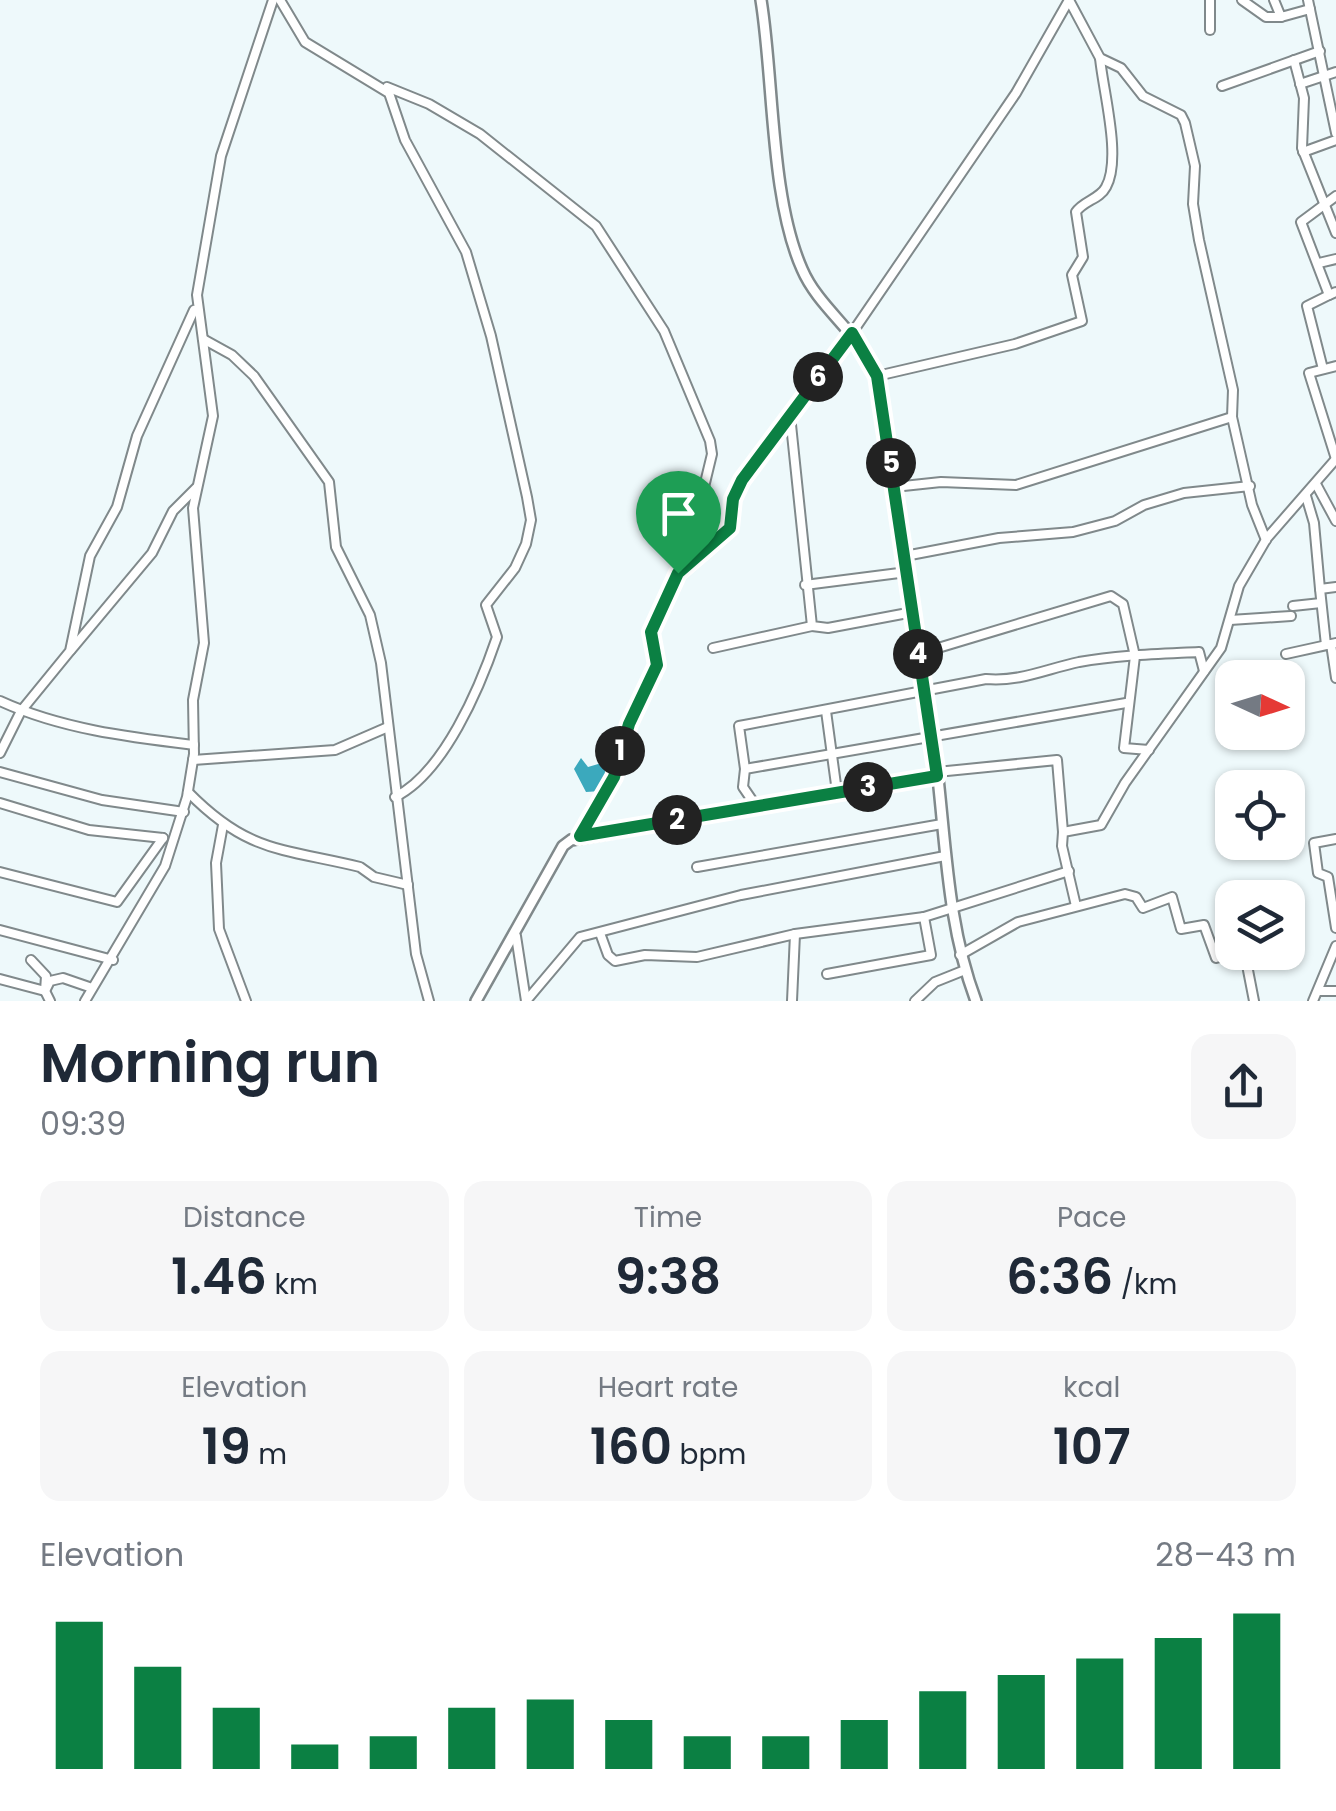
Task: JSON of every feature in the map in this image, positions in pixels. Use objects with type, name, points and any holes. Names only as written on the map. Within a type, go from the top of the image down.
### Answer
[{"type":"street","points":[[70,651],[90,556],[117,507],[137,436],[197,304],[215,178],[243,95],[256,40],[276,0],[304,42],[383,86],[430,104],[529,169],[596,226],[644,296],[680,367],[712,454],[678,573],[651,632],[657,665],[629,724],[614,777],[580,836]]},
{"type":"street","points":[[760,0],[783,194],[799,262],[852,333],[877,376],[926,693],[960,955],[976,1001]]},
{"type":"street","points":[[678,573],[730,528],[737,490],[852,333],[1016,93],[1069,0]]},
{"type":"street","points":[[877,376],[1015,344],[1082,320],[1072,275],[1084,257],[1076,212],[1102,193],[1110,170],[1109,110],[1100,58],[1069,0]]},
{"type":"street","points":[[1210,0],[1210,30]]},
{"type":"street","points":[[1242,0],[1266,17],[1280,17],[1309,4],[1336,136],[1304,152]]},
{"type":"street","points":[[1274,0],[1280,17]]},
{"type":"street","points":[[1222,86],[1320,50]]},
{"type":"street","points":[[1100,58],[1122,68],[1143,96],[1181,115],[1186,122],[1196,166],[1193,204],[1233,390],[1232,417],[1266,540]]},
{"type":"street","points":[[1294,60],[1300,84],[1304,152],[1336,233]]},
{"type":"street","points":[[1300,84],[1336,72]]},
{"type":"street","points":[[383,86],[392,99],[405,140],[466,252],[491,336],[531,520],[515,568],[486,605],[497,637],[476,694],[422,778],[395,798]]},
{"type":"street","points":[[1322,369],[1307,306],[1332,294],[1302,222],[1336,196]]},
{"type":"street","points":[[1319,263],[1336,259]]},
{"type":"street","points":[[86,1001],[113,960],[177,839],[194,760],[193,700],[204,643],[192,525],[212,416],[197,304]]},
{"type":"street","points":[[203,339],[232,355],[254,376],[326,474],[336,548],[374,628],[416,954],[429,1001]]},
{"type":"street","points":[[1064,832],[1102,825],[1221,648],[1239,586],[1266,540],[1336,459],[1333,439],[1308,373],[1336,366]]},
{"type":"street","points":[[790,414],[796,437],[805,585],[812,626]]},
{"type":"street","points":[[894,487],[952,482],[1016,484],[1232,417]]},
{"type":"street","points":[[1316,484],[1336,521]]},
{"type":"street","points":[[905,556],[999,538],[1073,532],[1114,521],[1168,496],[1250,486]]},
{"type":"street","points":[[0,753],[21,711],[152,553],[173,511],[196,488]]},
{"type":"street","points":[[1306,496],[1312,510],[1321,603],[1336,678]]},
{"type":"street","points":[[805,585],[907,572]]},
{"type":"street","points":[[1320,588],[1336,587]]},
{"type":"street","points":[[918,654],[1111,596],[1124,604],[1135,656],[1134,682],[1126,702],[1124,748],[1149,750]]},
{"type":"street","points":[[1230,620],[1321,603]]},
{"type":"street","points":[[713,648],[812,626],[828,628],[912,612]]},
{"type":"street","points":[[1286,654],[1331,644]]},
{"type":"street","points":[[756,806],[743,786],[745,769],[739,726],[986,679],[1013,682],[1076,663],[1135,656],[1198,652],[1204,672]]},
{"type":"street","points":[[0,701],[21,711],[87,729],[194,745]]},
{"type":"street","points":[[745,769],[1126,702]]},
{"type":"street","points":[[826,711],[837,792]]},
{"type":"street","points":[[194,760],[335,750],[388,727]]},
{"type":"street","points":[[476,1001],[516,936],[563,846],[580,836],[937,774],[1058,760],[1062,846],[1076,906]]},
{"type":"street","points":[[0,772],[102,800],[184,812]]},
{"type":"street","points":[[188,792],[224,825],[262,846],[360,867],[374,877],[408,885]]},
{"type":"street","points":[[0,803],[89,830],[177,839]]},
{"type":"street","points":[[698,866],[942,824]]},
{"type":"street","points":[[224,825],[216,863],[218,929],[246,1001]]},
{"type":"street","points":[[0,872],[117,902],[163,838]]},
{"type":"street","points":[[1336,839],[1314,841],[1317,871],[1336,872]]},
{"type":"street","points":[[526,1001],[574,941],[722,899],[945,856]]},
{"type":"street","points":[[600,933],[608,954],[616,961],[645,955],[697,958],[795,934],[924,917],[1069,872]]},
{"type":"street","points":[[1325,874],[1336,928]]},
{"type":"street","points":[[960,955],[1018,922],[1126,894],[1136,897],[1143,908],[1172,897],[1181,929],[1204,925],[1215,955]]},
{"type":"street","points":[[827,974],[931,955],[924,917]]},
{"type":"street","points":[[0,930],[113,960]]},
{"type":"street","points":[[792,1001],[795,934]]},
{"type":"street","points":[[516,936],[526,1001]]},
{"type":"street","points":[[1314,1001],[1336,946]]},
{"type":"street","points":[[31,960],[46,976],[48,998]]},
{"type":"street","points":[[915,1001],[935,982],[965,970]]},
{"type":"street","points":[[1248,970],[1254,1001]]},
{"type":"street","points":[[48,998],[50,980],[63,978],[92,988]]},
{"type":"street","points":[[0,979],[48,998]]},
{"type":"street","points":[[18,1001],[26,988]]},
{"type":"street","points":[[1318,991],[1336,991]]},
{"type":"water","points":[[581,758],[588,767],[605,762],[609,767],[601,791],[586,792],[574,769]]},
{"type":"route","points":[[852,333],[877,376],[937,776],[580,836],[614,777],[629,724],[657,665],[651,632],[678,573],[730,528],[734,520],[733,499],[742,480],[852,333]]}]
